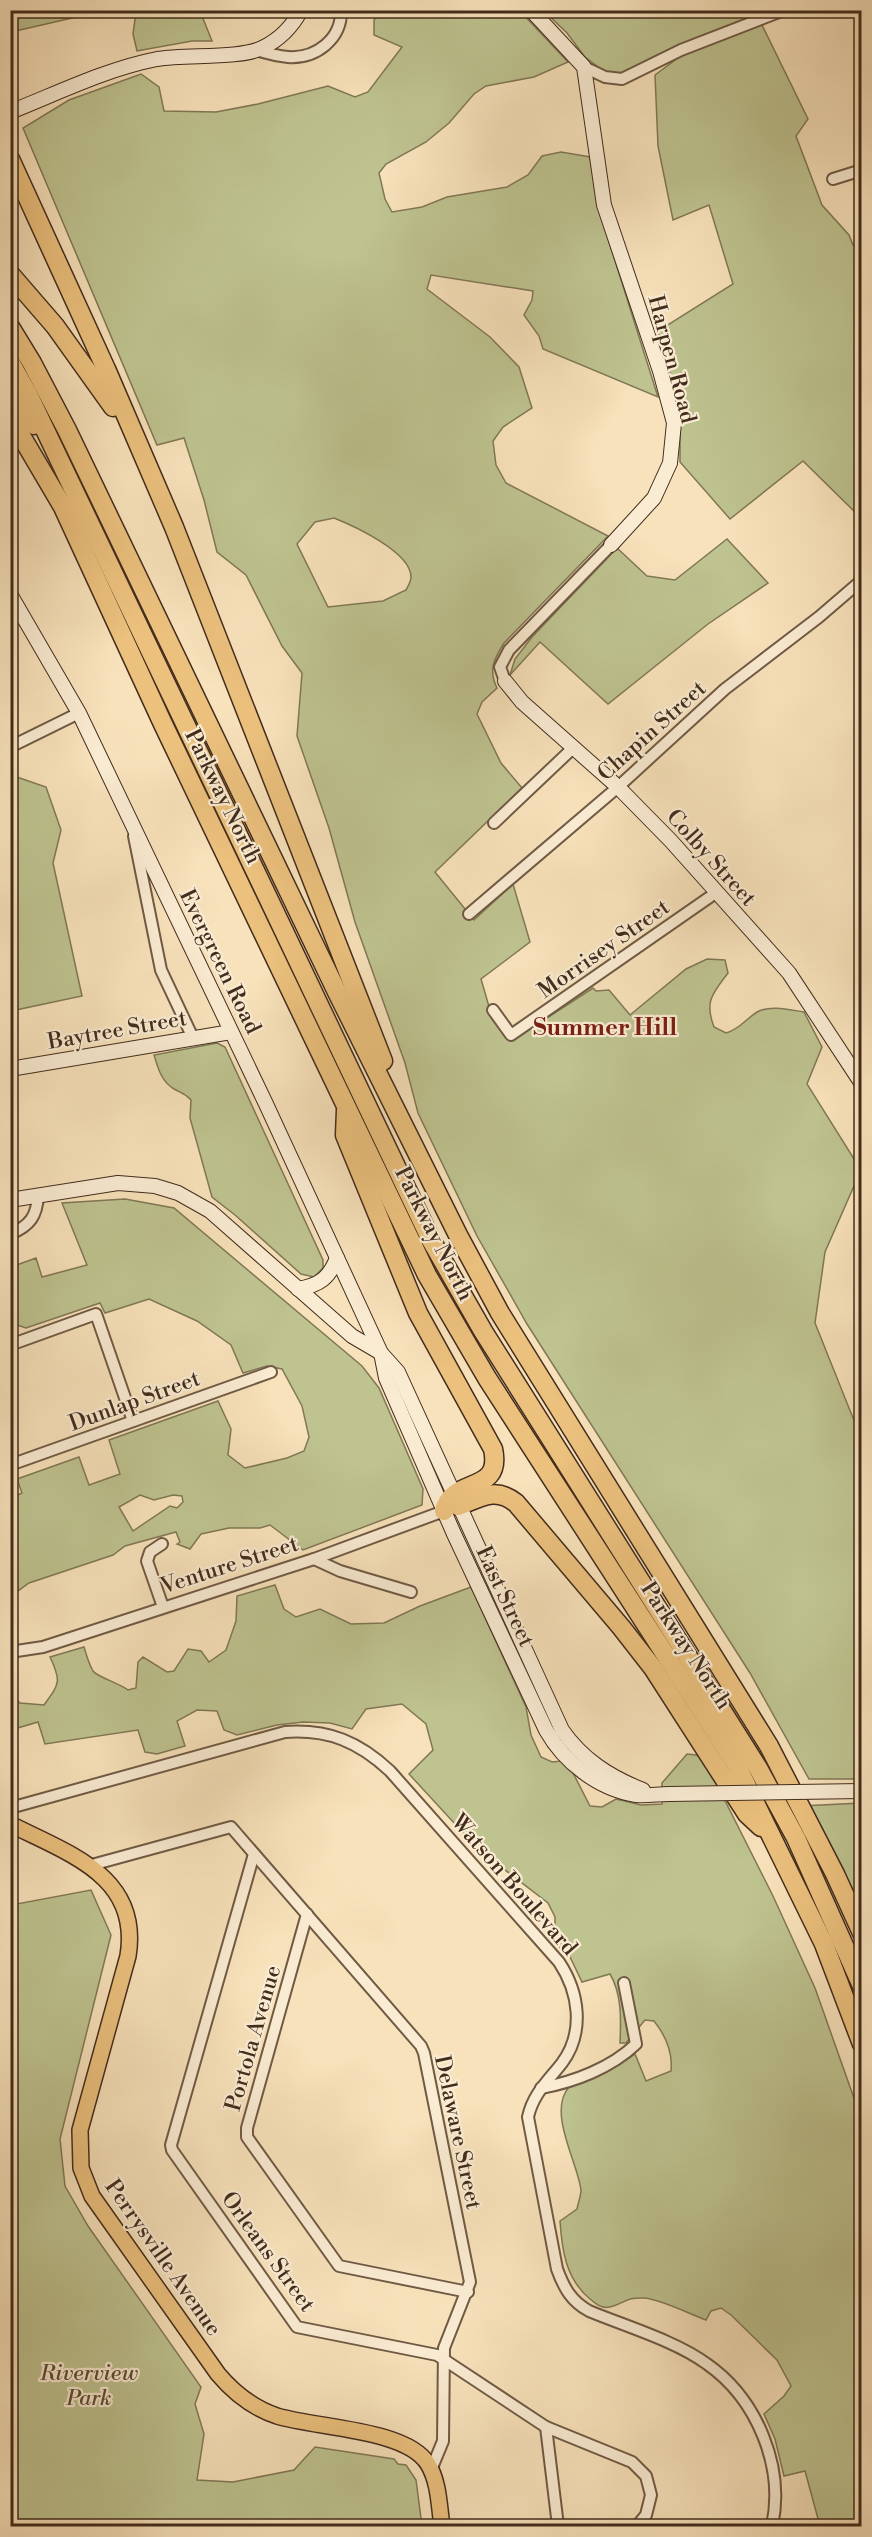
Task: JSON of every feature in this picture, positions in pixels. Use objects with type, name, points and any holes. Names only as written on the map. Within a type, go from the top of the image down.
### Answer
[{"type":"highway","points":[[10,159],[106,369],[174,527],[417,1151]]},
{"type":"highway","points":[[10,274],[56,326],[82,361],[113,406],[146,463]]},
{"type":"highway","name":"Parkway North","points":[[10,327],[32,363],[67,430],[333,984],[458,1235],[500,1313],[770,1746],[835,1874],[861,1933]]},
{"type":"highway","points":[[10,362],[28,394],[431,1240],[483,1331],[752,1758],[796,1838],[861,1986]]},
{"type":"highway","points":[[10,392],[62,472],[90,525]]},
{"type":"highway","name":"Parkway North","points":[[10,417],[63,507],[163,724],[401,1224],[453,1323],[736,1764],[824,1944],[861,2044]]},
{"type":"highway","points":[[10,438],[32,473],[63,507]]},
{"type":"highway","points":[[346,1105],[345,1135],[418,1313],[493,1449],[495,1464],[488,1477],[452,1503]]},
{"type":"highway","points":[[452,1503],[498,1493],[509,1497],[516,1503],[640,1652],[747,1814],[772,1837]]},
{"type":"main road","points":[[10,112],[131,65],[178,56],[255,50],[283,34],[301,10]]},
{"type":"main road","points":[[531,10],[584,67]]},
{"type":"main road","name":"Harpen Road","points":[[584,67],[604,205],[660,371],[674,423],[670,463],[662,482],[644,512],[611,545]]},
{"type":"main road","name":"Evergreen Road","points":[[10,594],[79,713],[381,1353]]},
{"type":"main road","name":"Colby Street","points":[[505,681],[522,702],[618,787],[671,841],[789,973],[861,1084]]},
{"type":"main road","name":"Baytree Street","points":[[10,1069],[231,1032]]},
{"type":"main road","name":"East Street","points":[[10,1200],[107,1184],[130,1183],[154,1186],[178,1193],[210,1211],[352,1336],[381,1353],[398,1372],[452,1503]]},
{"type":"main road","points":[[298,1289],[315,1285],[326,1279],[337,1258]]},
{"type":"main road","name":"East Street","points":[[381,1353],[386,1378],[452,1503],[562,1730],[577,1750],[601,1770],[623,1782],[663,1794],[861,1791]]},
{"type":"main road","name":"Perrysville Avenue","points":[[10,1824],[88,1866],[106,1879],[116,1890],[129,1917],[131,1932],[128,1956],[80,2130],[81,2168],[92,2196],[218,2374],[243,2399],[277,2416],[402,2443],[417,2451],[431,2470],[437,2488],[442,2526]]},
{"type":"street","points":[[255,50],[287,57],[307,55],[319,50],[329,43],[336,33],[341,10]]},
{"type":"street","points":[[584,67],[605,77],[622,79],[681,50],[784,10]]},
{"type":"street","points":[[833,179],[861,170]]},
{"type":"street","name":"Harpen Road","points":[[505,681],[500,667],[509,650],[611,545]]},
{"type":"street","name":"Chapin Street","points":[[469,914],[618,787],[725,689],[819,617],[861,580]]},
{"type":"street","points":[[10,747],[79,713]]},
{"type":"street","points":[[494,823],[573,748]]},
{"type":"street","points":[[132,824],[161,970],[193,1038]]},
{"type":"street","name":"Morrisey Street","points":[[493,1010],[511,1035],[717,892]]},
{"type":"street","points":[[10,1234],[23,1229],[31,1222],[38,1207],[38,1195]]},
{"type":"street","points":[[10,1345],[96,1314],[133,1421]]},
{"type":"street","name":"Dunlap Street","points":[[10,1465],[271,1372]]},
{"type":"street","name":"Venture Street","points":[[10,1652],[43,1647],[314,1559],[452,1503]]},
{"type":"street","points":[[162,1544],[150,1552],[147,1561],[163,1607]]},
{"type":"street","points":[[314,1559],[340,1571],[411,1592]]},
{"type":"street","name":"Watson Boulevard","points":[[10,1808],[273,1734],[311,1731],[348,1740],[370,1754],[390,1771],[566,1973],[576,2001],[575,2035],[563,2061],[531,2103],[528,2117],[557,2269],[566,2291],[579,2306],[589,2312],[688,2352],[724,2378],[749,2408],[767,2447],[772,2468],[775,2512],[772,2526]]},
{"type":"street","name":"Delaware Street","points":[[88,1866],[231,1827],[423,2049],[469,2278],[468,2292],[445,2343],[442,2359],[443,2440],[431,2470]]},
{"type":"street","name":"Orleans Street","points":[[254,1854],[171,2147],[297,2327],[437,2355],[546,2427],[632,2462],[642,2471],[651,2488],[651,2502],[646,2516],[637,2526]]},
{"type":"street","name":"Portola Avenue","points":[[307,1914],[247,2128],[247,2137],[339,2266],[468,2292]]},
{"type":"street","points":[[541,2088],[564,2084],[622,2057],[636,2044],[624,1983]]},
{"type":"street","points":[[546,2427],[558,2526]]},
{"type":"street","points":[[775,2512],[781,2526]]},
{"type":"green space","points":[[11,10],[103,10],[103,11],[11,32]]},
{"type":"green space","points":[[750,10],[752,20],[685,43],[621,74],[605,72],[585,57],[567,33],[544,11]]},
{"type":"green space","points":[[132,11],[200,11],[212,41],[192,41],[137,51],[133,34],[136,12]]},
{"type":"green space","points":[[383,11],[520,11],[568,62],[534,77],[486,86],[474,94],[449,123],[426,142],[386,164],[379,173],[385,199],[392,212],[422,207],[447,197],[507,187],[528,175],[542,156],[561,152],[590,157],[599,210],[658,397],[543,349],[539,336],[524,315],[532,300],[533,291],[431,275],[427,289],[490,337],[519,367],[532,408],[503,427],[493,441],[496,465],[506,483],[608,536],[504,643],[497,654],[493,665],[493,676],[497,688],[482,702],[477,714],[501,763],[522,788],[435,872],[474,920],[513,884],[530,942],[481,979],[490,1010],[509,1035],[518,1037],[593,988],[596,991],[609,990],[630,1015],[686,969],[707,959],[725,960],[728,973],[718,986],[710,1004],[714,1027],[726,1033],[736,1029],[759,1011],[770,1008],[804,1012],[822,1047],[807,1084],[861,1170],[825,1252],[815,1323],[853,1418],[861,1430],[861,1779],[809,1779],[750,1673],[527,1324],[477,1236],[418,1113],[405,1063],[355,922],[329,828],[297,736],[302,673],[282,646],[246,575],[217,552],[204,500],[184,438],[157,445],[23,128],[69,100],[141,74],[159,87],[164,111],[216,112],[328,86],[355,97],[368,92],[402,47],[374,35],[374,20]],"holes":[[[334,518],[380,541],[402,558],[409,568],[411,577],[406,590],[383,601],[328,607],[297,544],[315,522]]]},
{"type":"green space","points":[[761,23],[808,119],[796,136],[822,205],[849,235],[853,245],[861,249],[862,513],[858,515],[803,461],[730,519],[680,462],[680,407],[658,331],[733,284],[709,205],[673,220],[658,146],[655,75],[682,55]]},
{"type":"green space","points":[[727,539],[768,583],[708,624],[608,704],[540,642],[510,675],[515,659],[532,637],[617,548],[647,576],[675,580]]},
{"type":"green space","points":[[11,775],[46,787],[61,830],[53,863],[82,996],[11,1011]]},
{"type":"green space","points":[[217,1043],[225,1047],[323,1260],[323,1268],[314,1277],[301,1274],[212,1197],[190,1118],[191,1100],[166,1082],[154,1055]]},
{"type":"green space","points":[[125,1199],[174,1208],[362,1366],[379,1388],[423,1489],[422,1505],[303,1550],[270,1525],[260,1528],[229,1528],[201,1534],[190,1549],[177,1544],[180,1542],[176,1532],[125,1546],[113,1555],[29,1583],[11,1596],[11,1498],[22,1493],[17,1479],[79,1457],[89,1485],[120,1474],[109,1440],[218,1401],[231,1429],[228,1455],[245,1468],[287,1458],[304,1451],[309,1437],[302,1406],[282,1369],[267,1366],[243,1373],[231,1345],[197,1321],[149,1299],[105,1313],[100,1303],[26,1328],[11,1323],[11,1267],[36,1258],[42,1277],[87,1265],[62,1203]],"holes":[[[140,1495],[154,1500],[173,1495],[182,1496],[183,1502],[177,1508],[170,1506],[133,1531],[119,1507]]]},
{"type":"green space","points":[[275,1585],[284,1609],[296,1617],[320,1609],[351,1624],[384,1623],[420,1606],[471,1587],[526,1707],[531,1735],[541,1757],[552,1762],[561,1761],[571,1769],[590,1806],[602,1807],[616,1799],[641,1805],[662,1804],[662,1783],[687,1754],[704,1759],[773,1896],[815,1988],[861,2118],[861,2526],[820,2526],[805,2471],[784,2476],[775,2439],[764,2414],[784,2396],[791,2386],[777,2360],[731,2315],[721,2308],[711,2311],[706,2320],[668,2304],[645,2298],[629,2299],[610,2307],[602,2307],[592,2301],[575,2283],[564,2254],[560,2221],[577,2209],[581,2190],[562,2123],[563,2097],[574,2083],[635,2054],[646,2081],[671,2071],[670,2051],[662,2032],[654,2021],[645,2020],[626,2043],[620,2043],[619,1999],[610,1974],[582,1982],[570,1957],[555,1943],[555,1917],[548,1903],[479,1850],[409,1774],[433,1750],[426,1724],[402,1704],[366,1709],[352,1729],[330,1723],[303,1722],[277,1725],[237,1735],[224,1730],[217,1711],[197,1710],[177,1721],[185,1746],[157,1754],[145,1752],[138,1730],[45,1744],[38,1722],[11,1730],[10,1693],[20,1703],[44,1705],[56,1687],[56,1672],[50,1657],[84,1647],[95,1673],[128,1690],[136,1688],[138,1662],[143,1657],[167,1672],[174,1671],[188,1649],[201,1651],[209,1662],[226,1650],[236,1621],[237,1596]]},
{"type":"green space","points":[[861,1803],[861,1933],[801,1806]]},
{"type":"green space","name":"Riverview Park","points":[[91,1890],[111,1935],[60,2139],[65,2186],[88,2226],[201,2387],[195,2404],[204,2434],[197,2480],[233,2482],[294,2470],[315,2447],[394,2459],[398,2464],[406,2465],[416,2480],[422,2526],[11,2526],[11,1905]]},
{"type":"district","name":"Summer Hill","points":[[605,1027]]}]
